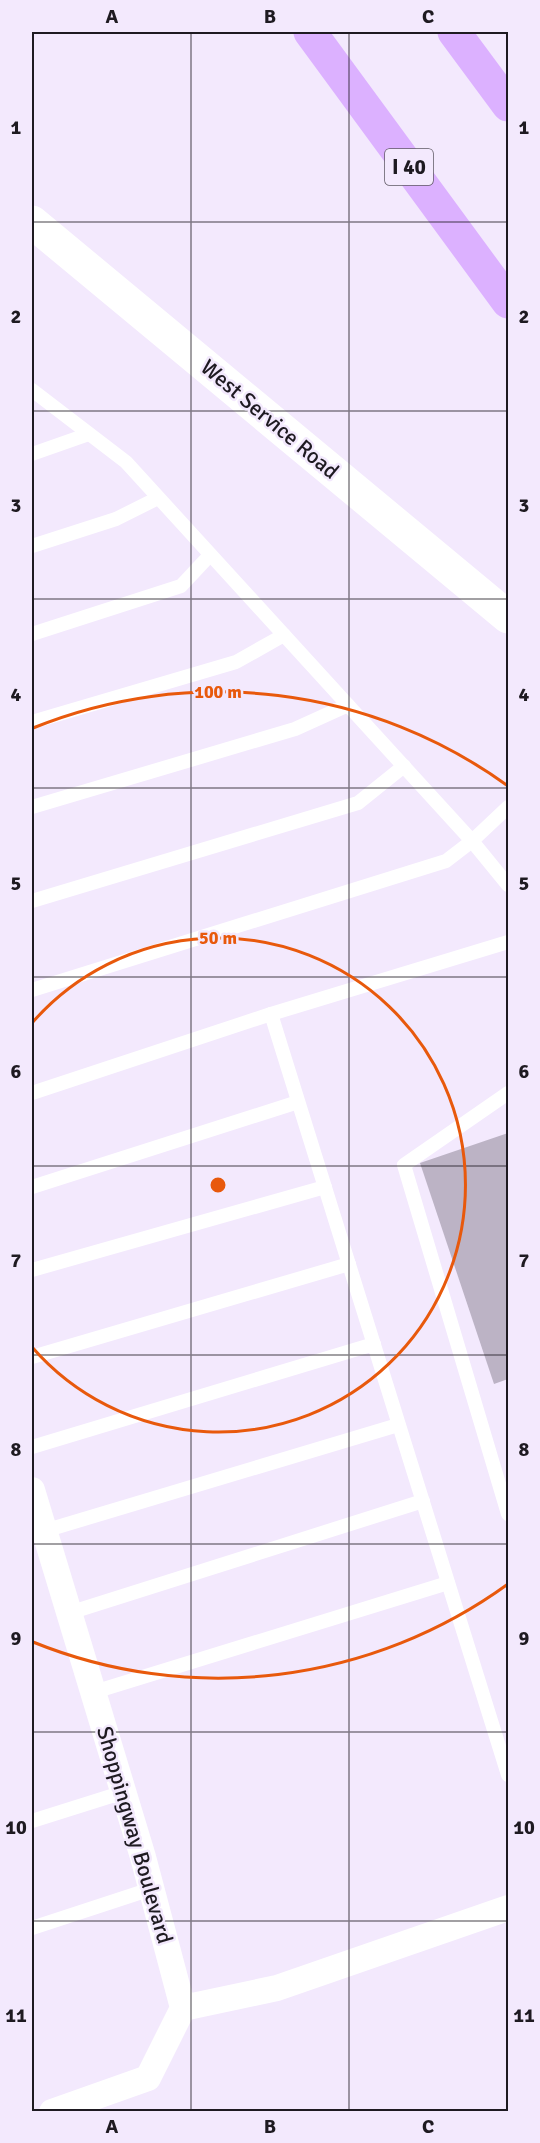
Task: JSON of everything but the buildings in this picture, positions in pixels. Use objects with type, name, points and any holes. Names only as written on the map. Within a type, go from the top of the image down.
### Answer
[{"type":"highway","name":"I 40","points":[[310,32],[508,302]]},
{"type":"highway","points":[[454,32],[508,105]]},
{"type":"main road","name":"West Service Road","points":[[32,222],[508,617]]},
{"type":"street","name":"Shoppingway Boulevard","points":[[32,1491],[124,1792],[183,2008]]},
{"type":"street","points":[[52,2112],[148,2078],[183,2008],[277,1988],[508,1908]]},
{"type":"lane","points":[[32,390],[126,462],[472,841],[508,885]]},
{"type":"lane","points":[[32,454],[89,434]]},
{"type":"lane","points":[[32,546],[116,519],[158,498]]},
{"type":"lane","points":[[32,634],[181,586],[210,555]]},
{"type":"lane","points":[[32,722],[236,662],[284,635]]},
{"type":"lane","points":[[32,807],[295,729],[348,705]]},
{"type":"lane","points":[[32,901],[358,803],[404,766]]},
{"type":"lane","points":[[32,990],[446,861],[472,841],[508,807]]},
{"type":"lane","points":[[32,1093],[271,1014],[508,942]]},
{"type":"lane","points":[[271,1014],[508,1775]]},
{"type":"lane","points":[[508,1093],[404,1165],[508,1514]]},
{"type":"lane","points":[[32,1187],[298,1102]]},
{"type":"lane","points":[[32,1270],[325,1187]]},
{"type":"lane","points":[[32,1357],[349,1264]]},
{"type":"lane","points":[[32,1447],[374,1344]]},
{"type":"lane","points":[[44,1531],[398,1425]]},
{"type":"lane","points":[[69,1613],[423,1501]]},
{"type":"lane","points":[[94,1692],[448,1583]]},
{"type":"lane","points":[[32,1821],[124,1792]]},
{"type":"lane","points":[[32,1928],[151,1889]]}]
